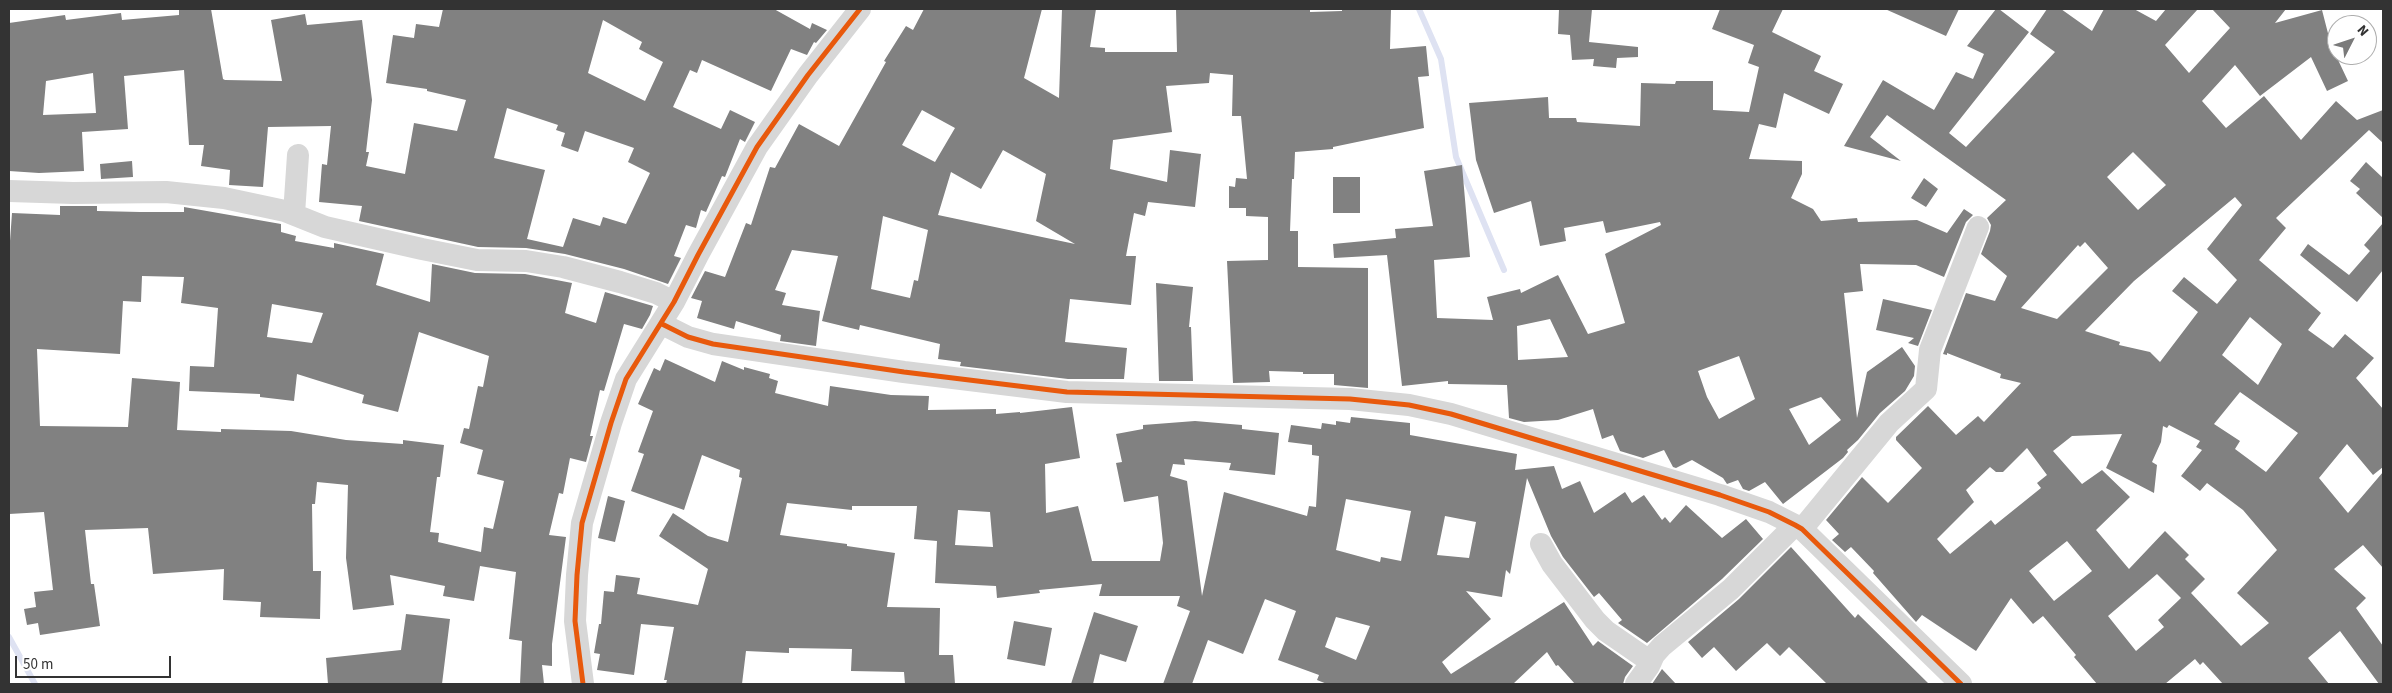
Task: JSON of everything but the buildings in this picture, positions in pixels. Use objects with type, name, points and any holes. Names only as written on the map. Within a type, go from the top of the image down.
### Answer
[{"type":"street","points":[[582,684],[575,621],[582,523],[611,422],[626,379],[662,324],[758,147],[808,75],[860,9]]},
{"type":"street","points":[[294,214],[298,155]]},
{"type":"street","points":[[9,191],[73,193],[166,192],[224,198],[294,214],[325,226],[422,249],[477,260],[526,261],[563,268],[656,293],[674,302]]},
{"type":"street","points":[[1636,684],[1654,655],[1662,646],[1731,589],[1798,527],[1889,423],[1926,389],[1930,350],[1978,227]]},
{"type":"street","points":[[662,324],[688,337],[713,344],[904,372],[1067,392],[1279,396],[1409,404],[1451,414],[1720,495],[1769,512],[1798,527],[1961,684]]},
{"type":"street","points":[[1541,544],[1552,564],[1606,632],[1651,662]]},
{"type":"waterway","points":[[1419,9],[1441,59],[1456,157],[1504,270]]},
{"type":"waterway","points":[[9,637],[35,684]]},
{"type":"cycle path","points":[[583,684],[575,621],[582,523],[626,379],[674,302],[757,147],[808,75],[860,9]]},
{"type":"cycle path","points":[[662,324],[688,337],[713,344],[904,372],[1067,392],[1350,399],[1409,405],[1451,414],[1720,495],[1769,512],[1795,525],[1802,529],[1961,684]]}]
